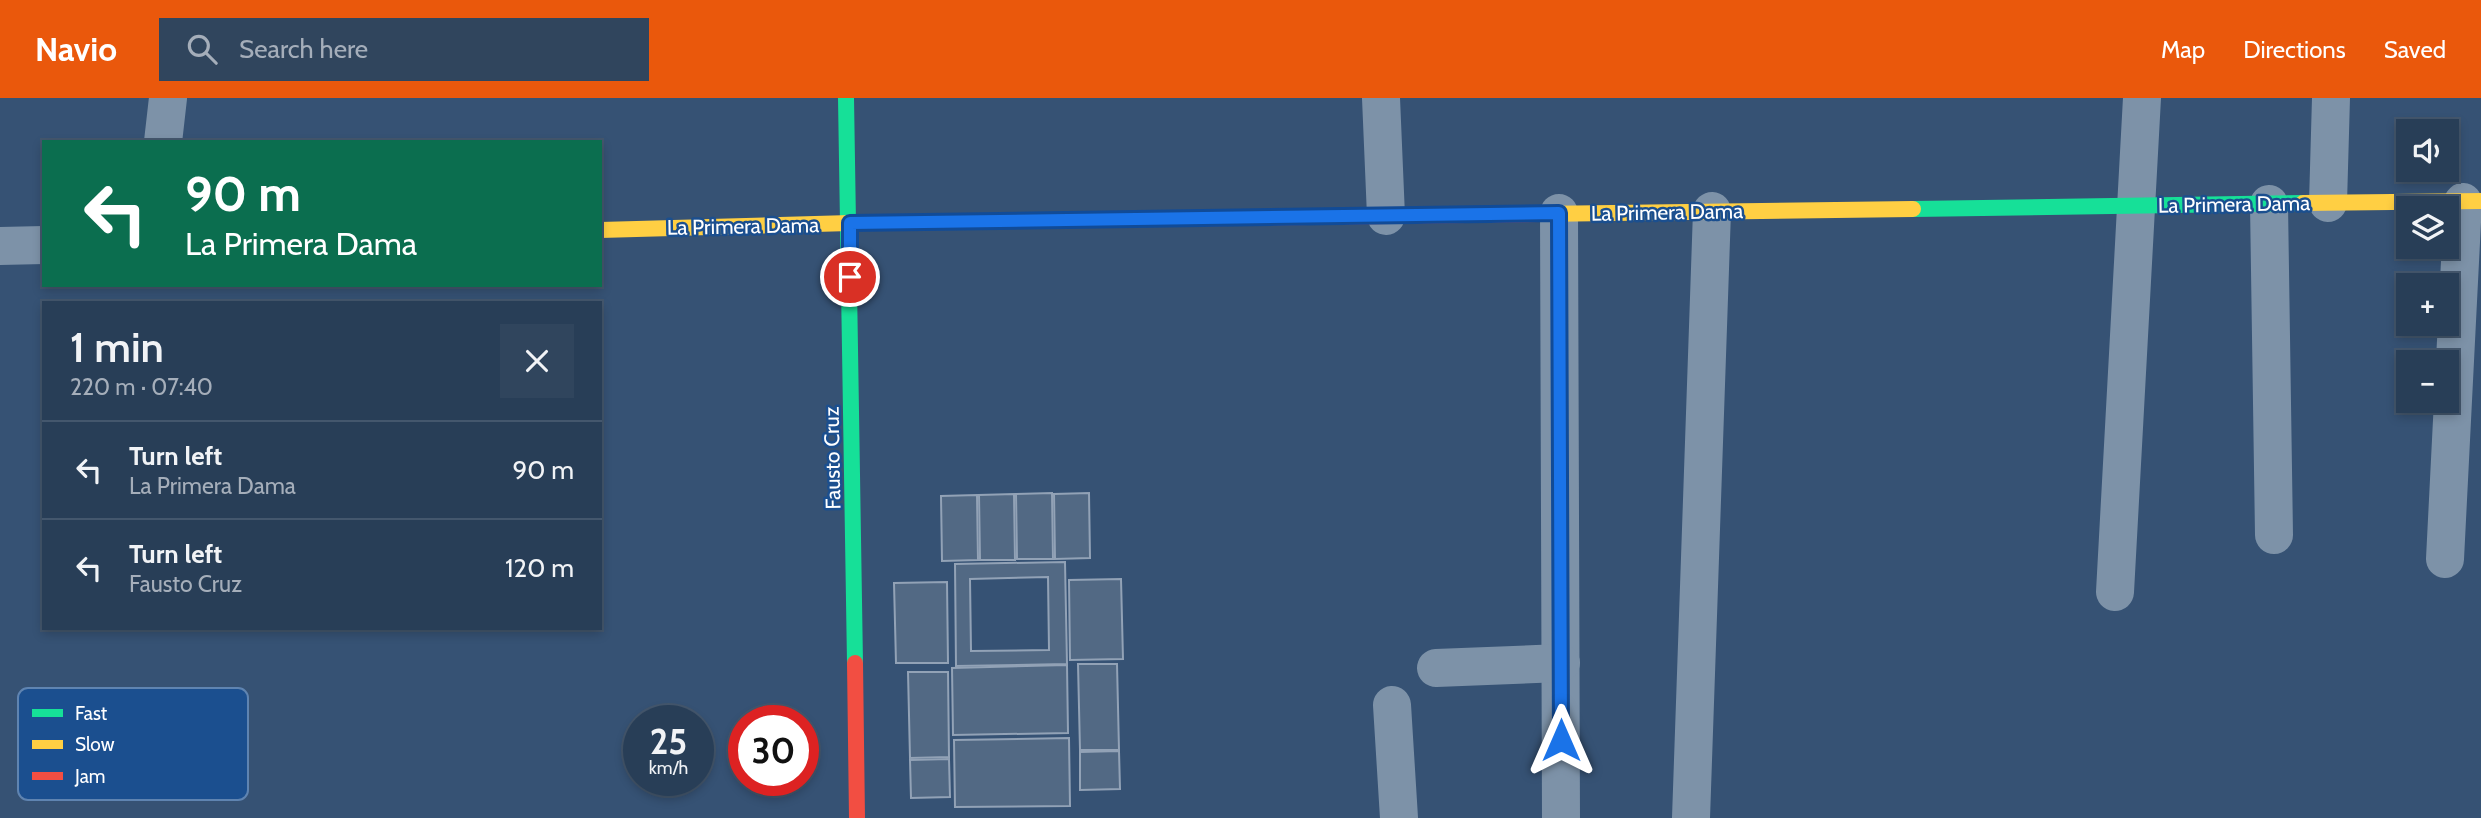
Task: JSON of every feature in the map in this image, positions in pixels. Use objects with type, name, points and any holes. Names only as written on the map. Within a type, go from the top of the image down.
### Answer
[{"type":"street","points":[[163,140],[168,98]]},
{"type":"street","name":"Fausto Cruz","points":[[846,98],[857,818]]},
{"type":"street","points":[[1381,98],[1386,216]]},
{"type":"street","points":[[2116,592],[2142,98]]},
{"type":"street","points":[[2328,203],[2331,98]]},
{"type":"street","points":[[2445,559],[2472,201]]},
{"type":"street","name":"La Primera Dama","points":[[602,230],[850,223],[2472,201]]},
{"type":"street","points":[[2269,204],[2274,535]]},
{"type":"street","points":[[1691,818],[1712,211]]},
{"type":"street","points":[[1559,213],[1561,818]]},
{"type":"street","points":[[0,246],[42,245]]},
{"type":"street","points":[[1436,668],[1561,663]]},
{"type":"street","points":[[1392,705],[1399,818]]},
{"type":"building","points":[[1052,493],[1053,559],[1017,559],[1016,494]]},
{"type":"building","points":[[1089,493],[1090,558],[1055,559],[1054,494]]},
{"type":"building","points":[[1014,494],[1015,560],[980,560],[979,495]]},
{"type":"building","points":[[977,495],[978,560],[942,561],[941,496]]},
{"type":"building","points":[[1065,562],[1067,664],[956,666],[955,564]],"holes":[[[1048,577],[1049,650],[971,651],[970,579]]]},
{"type":"building","points":[[1121,579],[1123,659],[1070,660],[1069,580]]},
{"type":"building","points":[[947,582],[948,663],[896,663],[894,583]]},
{"type":"building","points":[[1078,664],[1117,664],[1119,750],[1080,750]]},
{"type":"building","points":[[1067,665],[1068,733],[953,735],[952,668]]},
{"type":"building","points":[[908,672],[948,672],[949,757],[910,758]]},
{"type":"building","points":[[1069,738],[1070,806],[955,807],[954,740]]},
{"type":"building","points":[[1119,751],[1120,789],[1080,790],[1080,752]]},
{"type":"building","points":[[949,759],[950,797],[911,798],[910,760]]},
{"type":"traffic: fast","points":[[846,98],[855,663]]},
{"type":"traffic: fast","points":[[1913,209],[2303,203]]},
{"type":"traffic: slow","points":[[2303,203],[2481,201]]},
{"type":"traffic: slow","points":[[1538,214],[1913,209]]},
{"type":"traffic: slow","points":[[602,230],[1145,219]]},
{"type":"traffic: jam","points":[[1145,219],[1538,214]]},
{"type":"traffic: jam","points":[[855,663],[857,818]]},
{"type":"route","points":[[850,277],[850,223],[1559,213],[1561,740]]}]
